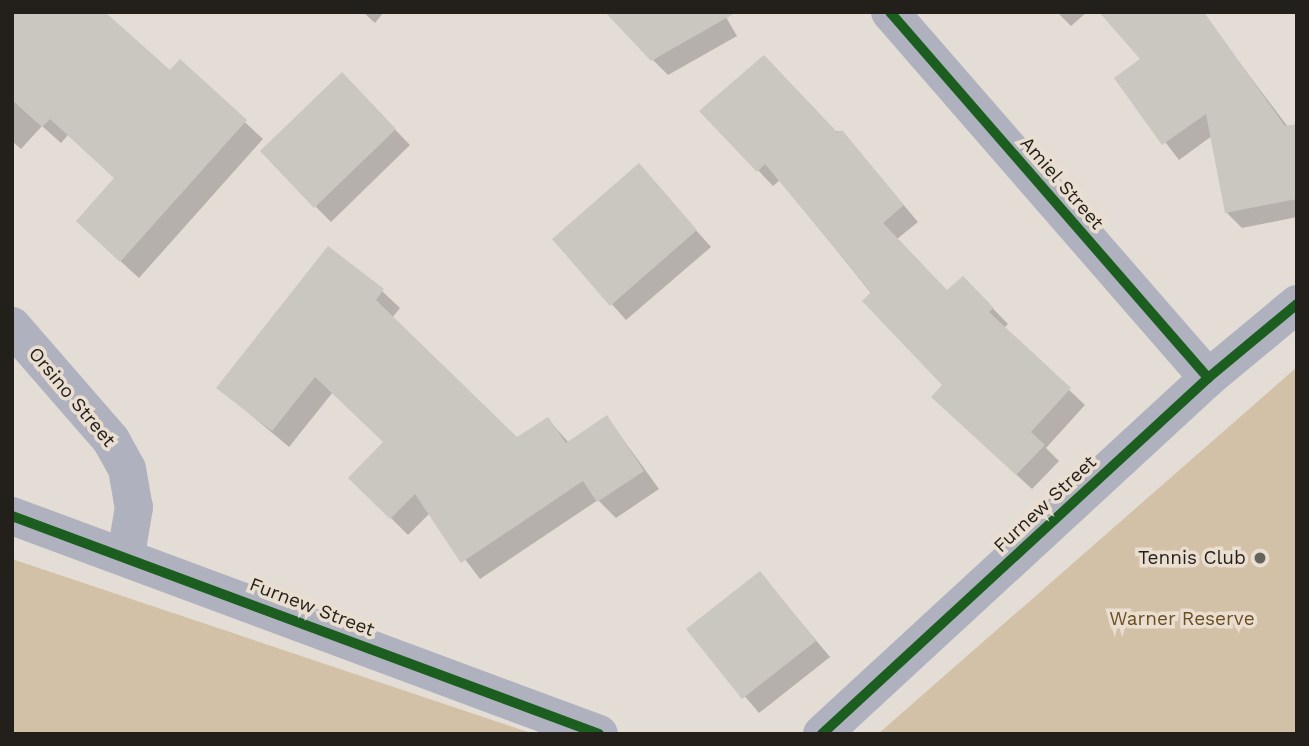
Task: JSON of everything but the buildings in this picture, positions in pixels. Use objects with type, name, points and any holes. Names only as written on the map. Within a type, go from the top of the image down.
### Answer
[{"type":"street","name":"Amiel Street","points":[[890,12],[1208,378]]},
{"type":"street","name":"Furnew Street","points":[[822,734],[1208,378],[1297,304]]},
{"type":"street","name":"Orsino Street","points":[[12,326],[111,440],[127,469],[134,507],[126,555]]},
{"type":"street","name":"Furnew Street","points":[[12,516],[126,555],[599,734]]},
{"type":"green space","name":"Warner Reserve","points":[[1297,367],[1297,734],[878,734]]},
{"type":"green space","points":[[12,559],[534,734],[12,734]]},
{"type":"cycle path","points":[[890,12],[1208,378]]},
{"type":"cycle path","points":[[822,734],[1208,378],[1297,304]]},
{"type":"cycle path","points":[[12,516],[599,734]]},
{"type":"place","name":"Tennis Club","points":[[1260,558]]}]
